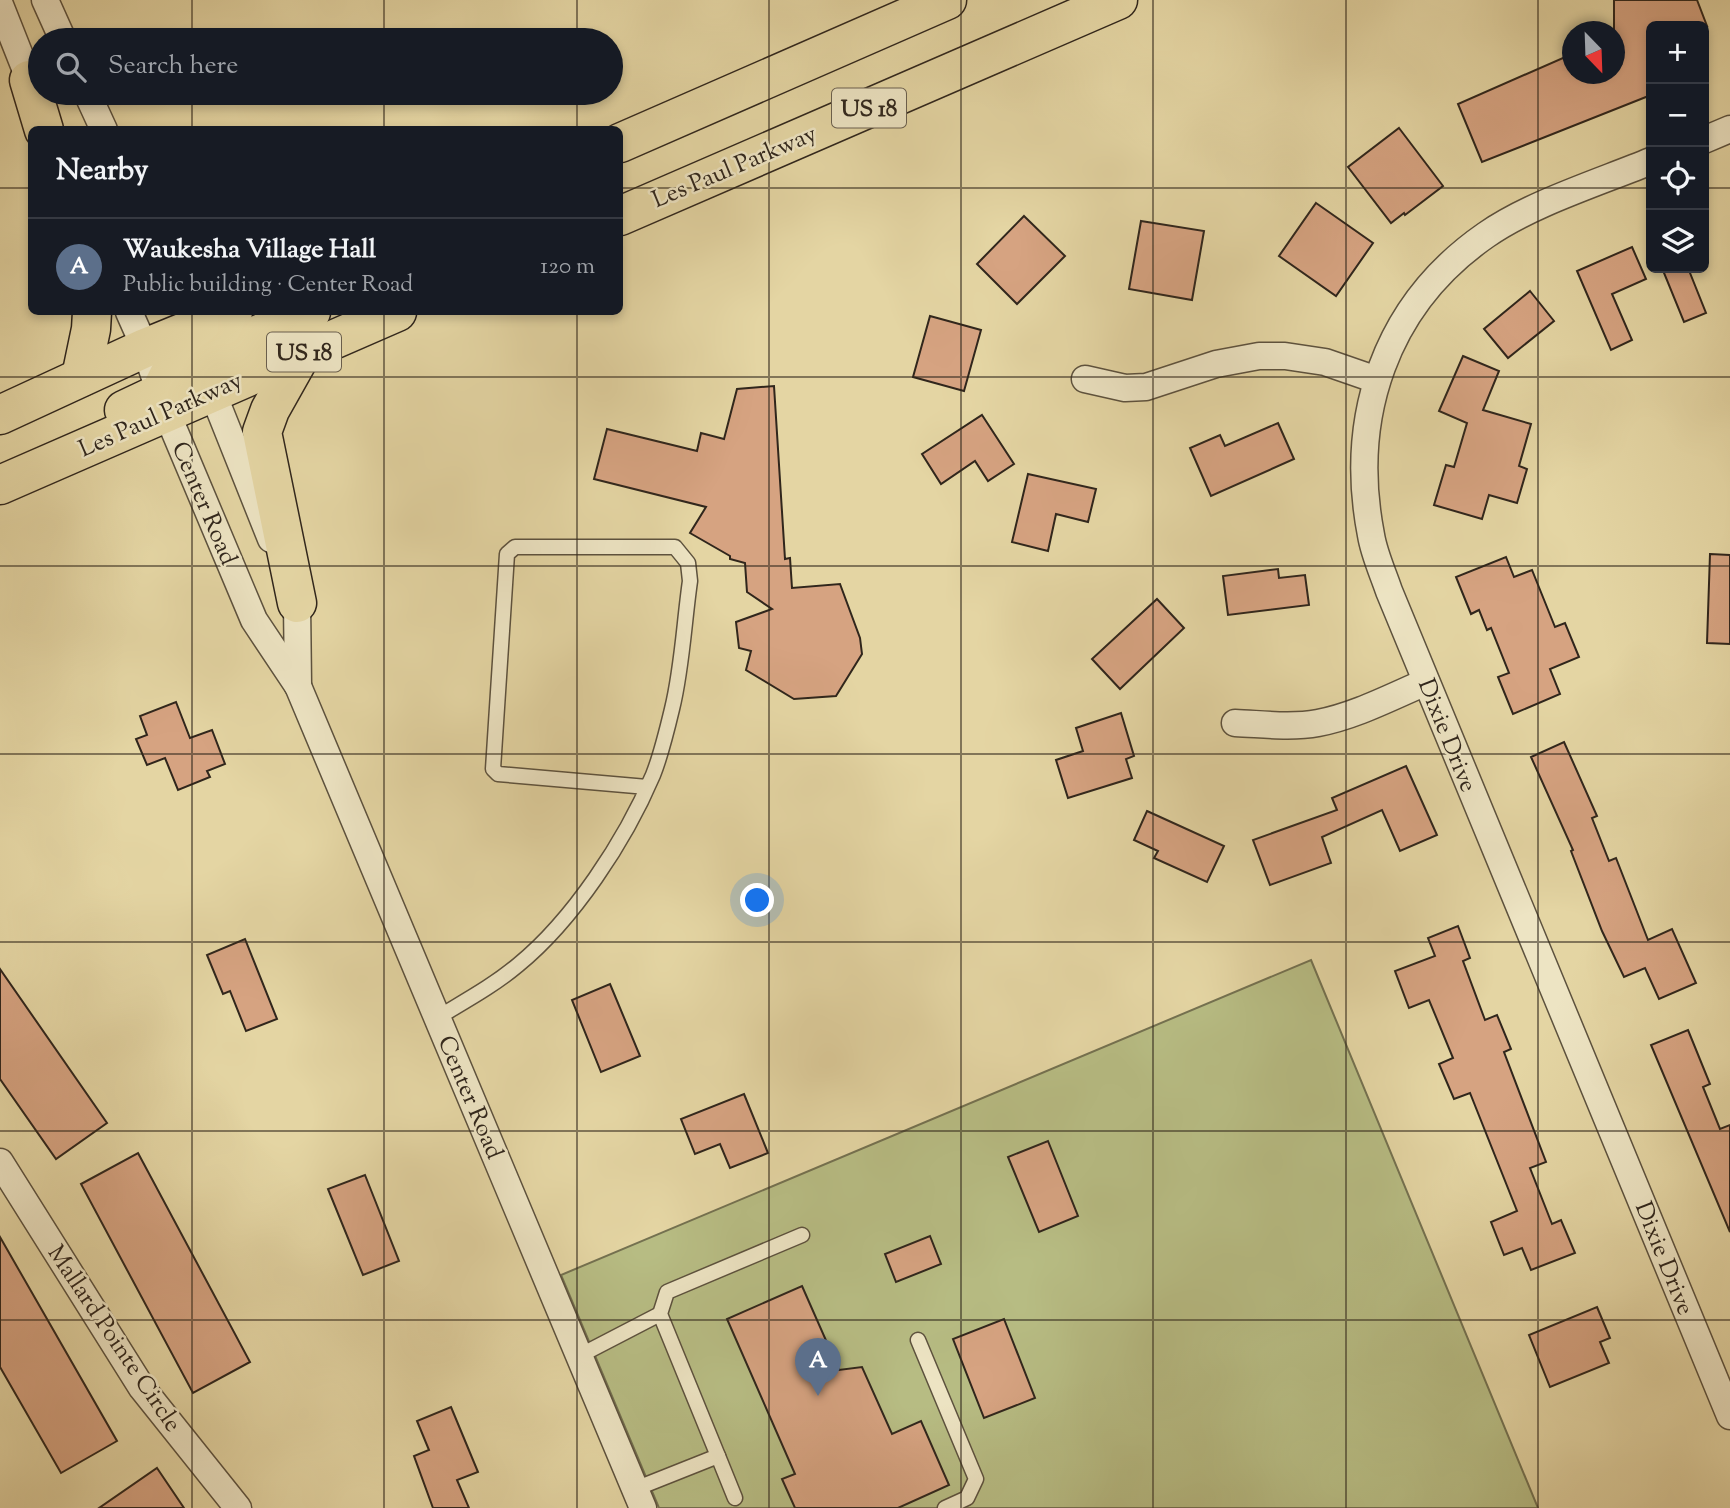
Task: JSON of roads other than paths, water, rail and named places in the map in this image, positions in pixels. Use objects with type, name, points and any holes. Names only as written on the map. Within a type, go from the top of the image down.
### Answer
[{"type":"main road","name":"US 18","points":[[623,142],[947,0]]},
{"type":"main road","name":"Les Paul Parkway","points":[[623,214],[1118,0]]},
{"type":"main road","points":[[36,105],[43,126]]},
{"type":"main road","points":[[81,377],[92,315]]},
{"type":"main road","name":"Les Paul Parkway","points":[[0,485],[163,402],[196,348],[230,315]]},
{"type":"main road","points":[[0,463],[163,402],[196,348],[301,315]]},
{"type":"main road","name":"Les Paul Parkway","points":[[0,415],[145,348],[302,353],[390,315]]},
{"type":"main road","points":[[297,603],[262,432],[270,410],[302,353]]},
{"type":"street","points":[[45,0],[58,28]]},
{"type":"street","points":[[0,5],[28,77]]},
{"type":"street","points":[[40,105],[48,126]]},
{"type":"street","points":[[93,105],[102,126]]},
{"type":"street","points":[[1709,138],[1730,129]]},
{"type":"street","name":"Dixie Drive","points":[[1646,163],[1522,214],[1487,234],[1449,264],[1412,308],[1393,341],[1377,380],[1366,422],[1363,475],[1371,537],[1389,591],[1730,1416]]},
{"type":"street","name":"Center Road","points":[[130,315],[145,348],[163,402],[254,621],[298,686],[639,1498]]},
{"type":"street","name":"Center Road","points":[[196,348],[297,603],[298,686]]},
{"type":"street","points":[[1085,379],[1125,388],[1146,387],[1216,364],[1259,356],[1285,356],[1325,362],[1377,380]]},
{"type":"street","points":[[1235,723],[1293,726],[1318,723],[1343,716],[1426,682]]},
{"type":"street","name":"Mallard Pointe Circle","points":[[0,1162],[142,1388],[238,1508]]},
{"type":"lane","points":[[437,1018],[487,989],[519,964],[578,903],[623,833],[647,787],[653,775],[673,706],[690,582],[688,563],[675,547],[515,548],[506,554],[493,769],[498,774],[647,787]]},
{"type":"lane","points":[[736,1498],[660,1314],[667,1293],[802,1235]]},
{"type":"lane","points":[[579,1356],[660,1314]]},
{"type":"lane","points":[[918,1340],[976,1479],[967,1498],[945,1508]]},
{"type":"lane","points":[[639,1498],[718,1456]]},
{"type":"place","name":"Waukesha Village Hall","points":[[818,1396]]}]
